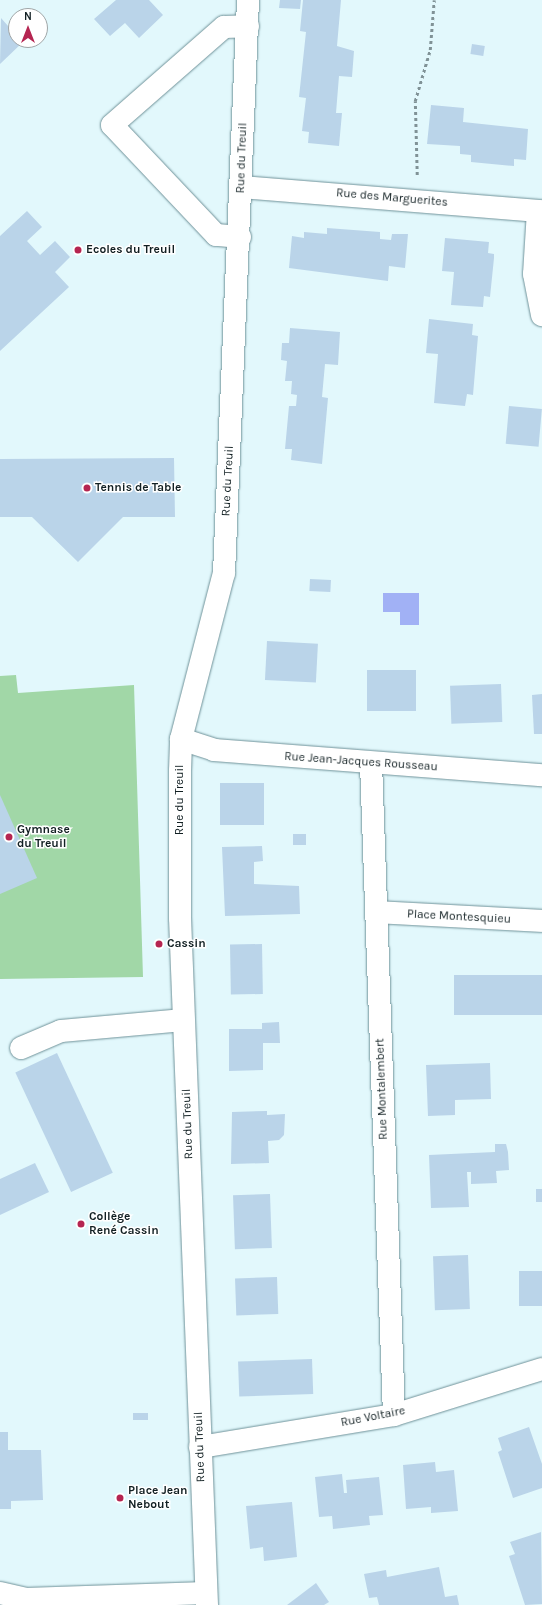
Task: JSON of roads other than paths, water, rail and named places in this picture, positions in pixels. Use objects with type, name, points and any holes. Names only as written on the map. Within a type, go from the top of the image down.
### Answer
[{"type":"street","name":"Rue du Treuil","points":[[207,1599],[180,918],[181,739],[224,573],[240,237],[248,0]]},
{"type":"street","points":[[240,237],[216,235],[112,125],[224,27],[248,26]]},
{"type":"street","name":"Rue des Marguerites","points":[[241,187],[416,199],[540,211]]},
{"type":"street","points":[[540,211],[534,274],[542,315]]},
{"type":"street","name":"Rue Jean-Jacques Rousseau","points":[[181,739],[214,750],[542,776]]},
{"type":"street","name":"Rue Montalembert","points":[[371,763],[394,1415]]},
{"type":"street","name":"Place Montesquieu","points":[[376,912],[542,921]]},
{"type":"street","points":[[21,1048],[61,1030],[184,1020]]},
{"type":"street","name":"Rue Voltaire","points":[[200,1447],[394,1415],[542,1370]]},
{"type":"street","points":[[0,1593],[26,1599],[207,1599]]},
{"type":"water","points":[[383,593],[419,593],[419,625],[400,625],[400,612],[383,612]]},
{"type":"place","name":"Ecoles du Treuil","points":[[78,250]]},
{"type":"place","name":"Tennis de Table","points":[[87,488]]},
{"type":"place","name":"Gymnase du Treuil","points":[[9,837]]},
{"type":"place","name":"Cassin","points":[[159,944]]},
{"type":"place","name":"Collège René Cassin","points":[[81,1224]]},
{"type":"place","name":"Place Jean Nebout","points":[[120,1498]]}]
